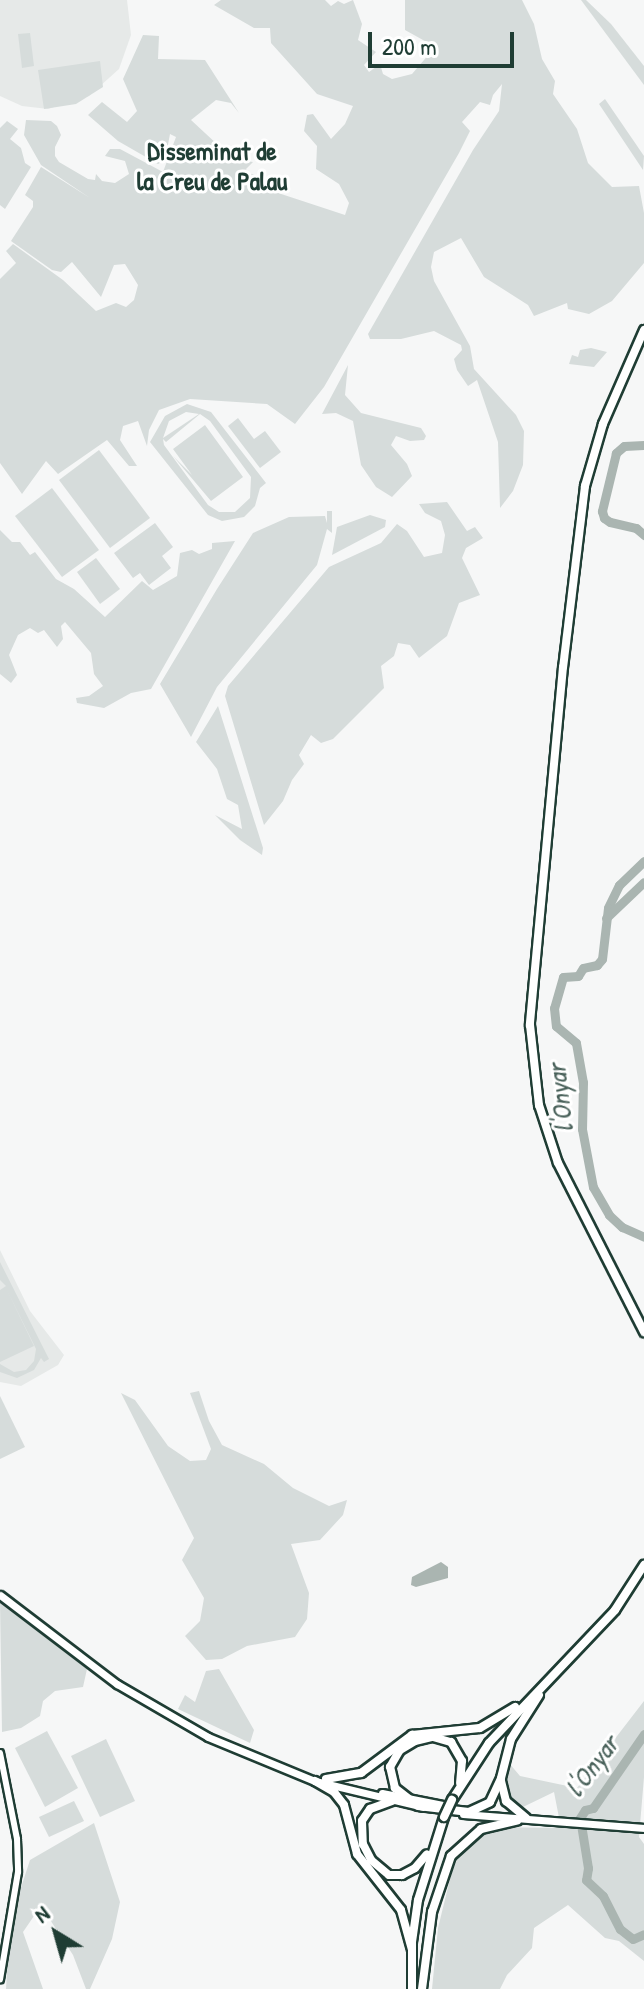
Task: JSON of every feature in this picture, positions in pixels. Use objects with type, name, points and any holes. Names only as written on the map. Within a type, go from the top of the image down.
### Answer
[{"type":"highway","points":[[644,330],[608,409],[585,486],[563,667],[530,1025],[539,1105],[558,1163],[644,1332]]},
{"type":"highway","points":[[418,1806],[474,1811],[490,1802],[501,1778],[511,1739],[524,1715],[624,1599],[644,1565]]},
{"type":"highway","points":[[412,1989],[412,1950],[418,1900],[432,1847],[452,1800],[489,1743],[601,1627]]},
{"type":"highway","points":[[326,1779],[361,1773],[403,1739],[422,1732],[490,1725],[535,1692]]},
{"type":"highway","points":[[409,1799],[395,1788],[390,1767],[400,1750],[425,1738],[445,1739],[456,1747],[462,1761],[460,1787]]},
{"type":"highway","points":[[422,1989],[432,1912],[451,1856],[463,1841],[482,1828],[522,1820],[506,1801],[501,1778]]},
{"type":"highway","points":[[315,1781],[334,1792],[344,1805],[357,1854],[401,1910],[412,1950]]},
{"type":"highway","points":[[392,1801],[370,1809],[362,1821],[363,1844],[377,1867],[389,1875],[402,1875],[415,1868],[432,1847]]},
{"type":"main road","points":[[0,1595],[101,1673],[148,1704],[208,1737],[315,1781],[418,1806],[522,1820],[644,1828]]},
{"type":"main road","points":[[286,1769],[409,1799],[522,1820]]},
{"type":"street","points":[[0,1753],[17,1839],[18,1872],[0,1979]]},
{"type":"shaded area","points":[[0,0],[127,0],[131,35],[119,69],[89,96],[48,109],[22,106],[0,96]]},
{"type":"shaded area","points":[[221,0],[325,0],[331,6],[338,1],[344,4],[353,0],[362,24],[358,40],[376,52],[364,65],[369,72],[380,64],[383,74],[392,79],[412,74],[430,53],[432,45],[405,30],[405,0],[522,0],[534,24],[542,59],[555,81],[553,94],[577,129],[588,163],[612,187],[639,186],[644,213],[644,263],[612,301],[589,314],[568,309],[567,303],[534,316],[528,305],[484,277],[461,238],[434,252],[431,267],[434,281],[470,346],[474,369],[516,415],[524,431],[523,465],[513,491],[500,508],[498,442],[477,380],[468,386],[457,370],[454,359],[462,350],[461,345],[434,331],[401,339],[370,339],[368,334],[473,150],[499,111],[502,84],[490,105],[480,102],[462,122],[470,131],[459,153],[324,387],[295,424],[267,404],[190,399],[159,410],[149,430],[147,446],[138,421],[123,426],[120,440],[137,466],[129,466],[107,440],[58,474],[46,461],[22,494],[0,463],[0,279],[16,263],[6,251],[13,244],[63,280],[96,311],[116,303],[126,307],[134,300],[138,285],[125,264],[114,265],[101,297],[72,262],[61,272],[52,270],[11,241],[33,207],[33,201],[25,195],[41,167],[90,198],[41,165],[24,135],[26,120],[51,121],[57,126],[61,135],[55,147],[55,156],[59,162],[88,179],[95,180],[96,174],[102,181],[115,183],[129,174],[125,161],[105,156],[110,149],[120,149],[163,172],[176,137],[170,134],[165,160],[158,164],[118,141],[88,115],[102,102],[127,122],[137,111],[123,79],[143,35],[159,36],[158,59],[205,60],[239,113],[231,103],[216,100],[191,120],[233,159],[253,162],[246,169],[248,173],[265,178],[263,188],[345,215],[349,203],[339,184],[316,169],[317,146],[304,131],[307,115],[313,114],[331,139],[345,124],[353,106],[317,94],[271,43],[270,28],[254,28],[214,5]]},
{"type":"shaded area","points":[[581,0],[586,0],[611,24],[644,66],[644,85]]},
{"type":"shaded area","points":[[30,33],[34,66],[22,68],[18,34]]},
{"type":"shaded area","points":[[100,61],[103,87],[76,104],[44,109],[38,70]]},
{"type":"shaded area","points":[[605,99],[644,156],[643,170],[599,104]]},
{"type":"shaded area","points":[[7,121],[18,129],[10,139],[21,148],[25,163],[31,167],[5,209],[0,205],[0,128]]},
{"type":"shaded area","points":[[591,348],[607,352],[594,367],[569,364],[572,355],[578,357],[580,350]]},
{"type":"shaded area","points":[[348,365],[345,395],[361,413],[421,428],[426,436],[424,440],[410,441],[396,436],[391,445],[407,464],[412,476],[392,497],[376,487],[361,465],[353,421],[336,413],[322,414]]},
{"type":"shaded area","points":[[187,404],[211,412],[266,483],[260,488],[255,506],[244,517],[222,521],[208,515],[150,442],[165,416]],"holes":[[[186,412],[199,414],[163,438],[169,421]],[[200,414],[210,421],[251,477],[250,498],[235,512],[219,512],[208,505],[164,445],[163,439],[166,442]]]},
{"type":"shaded area","points":[[238,418],[254,439],[265,431],[281,452],[260,468],[228,426]]},
{"type":"shaded area","points":[[205,425],[243,477],[211,501],[173,456],[192,475],[173,449]]},
{"type":"shaded area","points":[[99,450],[150,518],[110,548],[59,480]]},
{"type":"shaded area","points":[[52,488],[99,550],[62,577],[15,516]]},
{"type":"shaded area","points":[[447,502],[467,531],[475,527],[483,538],[466,548],[462,558],[480,595],[459,603],[447,636],[419,658],[410,645],[398,643],[394,656],[381,666],[384,688],[333,739],[321,743],[311,735],[299,755],[304,764],[292,780],[283,801],[264,825],[225,696],[228,686],[329,567],[381,543],[397,524],[407,531],[424,557],[442,553],[445,535],[441,521],[425,513],[419,504]]},
{"type":"shaded area","points":[[327,511],[332,511],[332,533],[327,529],[317,565],[217,687],[191,737],[160,684],[217,589],[253,533],[289,517],[325,516],[327,523]]},
{"type":"shaded area","points":[[370,515],[386,520],[385,527],[332,555],[337,527]]},
{"type":"shaded area","points":[[155,523],[173,547],[162,556],[171,568],[149,585],[140,573],[133,578],[114,553]]},
{"type":"shaded area","points":[[0,530],[12,542],[20,542],[30,555],[35,552],[56,579],[74,589],[105,617],[142,581],[153,590],[177,576],[180,553],[192,550],[199,554],[212,549],[212,543],[235,541],[151,689],[131,693],[104,708],[77,703],[76,698],[89,696],[103,686],[94,674],[91,653],[65,622],[61,626],[63,639],[57,647],[44,630],[38,633],[30,628],[18,635],[9,655],[17,675],[11,683],[0,674]]},
{"type":"shaded area","points":[[96,558],[120,589],[100,604],[77,572]]},
{"type":"shaded area","points":[[218,706],[263,848],[262,855],[240,840],[215,815],[242,829],[238,805],[227,799],[217,769],[196,742]]},
{"type":"shaded area","points":[[0,1250],[30,1311],[64,1355],[58,1365],[21,1386],[0,1382]]},
{"type":"shaded area","points":[[0,1262],[49,1359],[44,1362],[41,1358],[34,1370],[17,1378],[0,1372],[0,1364],[14,1372],[26,1370],[34,1361],[36,1349],[6,1288],[34,1346],[0,1362],[0,1290],[6,1286],[0,1280]]},
{"type":"shaded area","points":[[199,1391],[209,1421],[222,1445],[264,1464],[293,1488],[329,1506],[347,1500],[343,1515],[320,1540],[291,1544],[309,1593],[307,1619],[295,1637],[247,1646],[222,1659],[206,1660],[185,1636],[200,1621],[204,1598],[182,1560],[194,1538],[121,1393],[135,1400],[168,1446],[190,1461],[206,1460],[211,1449],[190,1393]]},
{"type":"shaded area","points":[[0,1396],[25,1447],[0,1459]]},
{"type":"shaded area","points":[[441,1562],[448,1567],[448,1578],[416,1587],[411,1585],[412,1577]]},
{"type":"shaded area","points":[[0,1602],[87,1669],[83,1687],[55,1691],[43,1701],[40,1716],[21,1728],[2,1732]]},
{"type":"shaded area","points":[[219,1669],[254,1730],[250,1743],[178,1709],[185,1695],[195,1702],[206,1671]]},
{"type":"shaded area","points":[[644,1701],[644,1777],[639,1837],[644,1844],[644,1961],[619,1941],[605,1938],[568,1905],[534,1928],[532,1948],[507,1975],[500,1989],[432,1989],[438,1928],[452,1871],[464,1845],[495,1827],[561,1828],[554,1792],[523,1807],[511,1802],[506,1782],[509,1763],[520,1776],[577,1788]]},
{"type":"shaded area","points":[[47,1731],[78,1788],[45,1807],[15,1748]]},
{"type":"shaded area","points":[[106,1739],[135,1801],[100,1817],[71,1756]]},
{"type":"shaded area","points":[[74,1801],[84,1821],[49,1837],[39,1817]]},
{"type":"shaded area","points":[[94,1823],[120,1902],[112,1939],[90,1989],[86,1989],[73,1955],[45,1912],[34,1916],[23,1932],[43,1989],[6,1989],[10,1921],[30,1860]]},
{"type":"waterway","name":"l'Onyar","points":[[644,445],[624,446],[616,453],[602,511],[604,518],[610,522],[636,528],[644,535]]},
{"type":"waterway","name":"l'Onyar","points":[[644,861],[619,885],[608,908],[602,959],[597,965],[583,968],[578,976],[563,977],[554,1008],[556,1026],[576,1043],[583,1082],[582,1129],[593,1187],[609,1215],[622,1227],[644,1237]]},
{"type":"waterway","name":"l'Onyar","points":[[606,918],[644,882]]},
{"type":"waterway","name":"l'Onyar","points":[[644,1734],[593,1808],[585,1810],[580,1818],[588,1868],[586,1880],[603,1896],[620,1929],[633,1939],[644,1934]]},
{"type":"district","name":"Disseminat de la Creu de Palau","points":[[212,166]]}]
